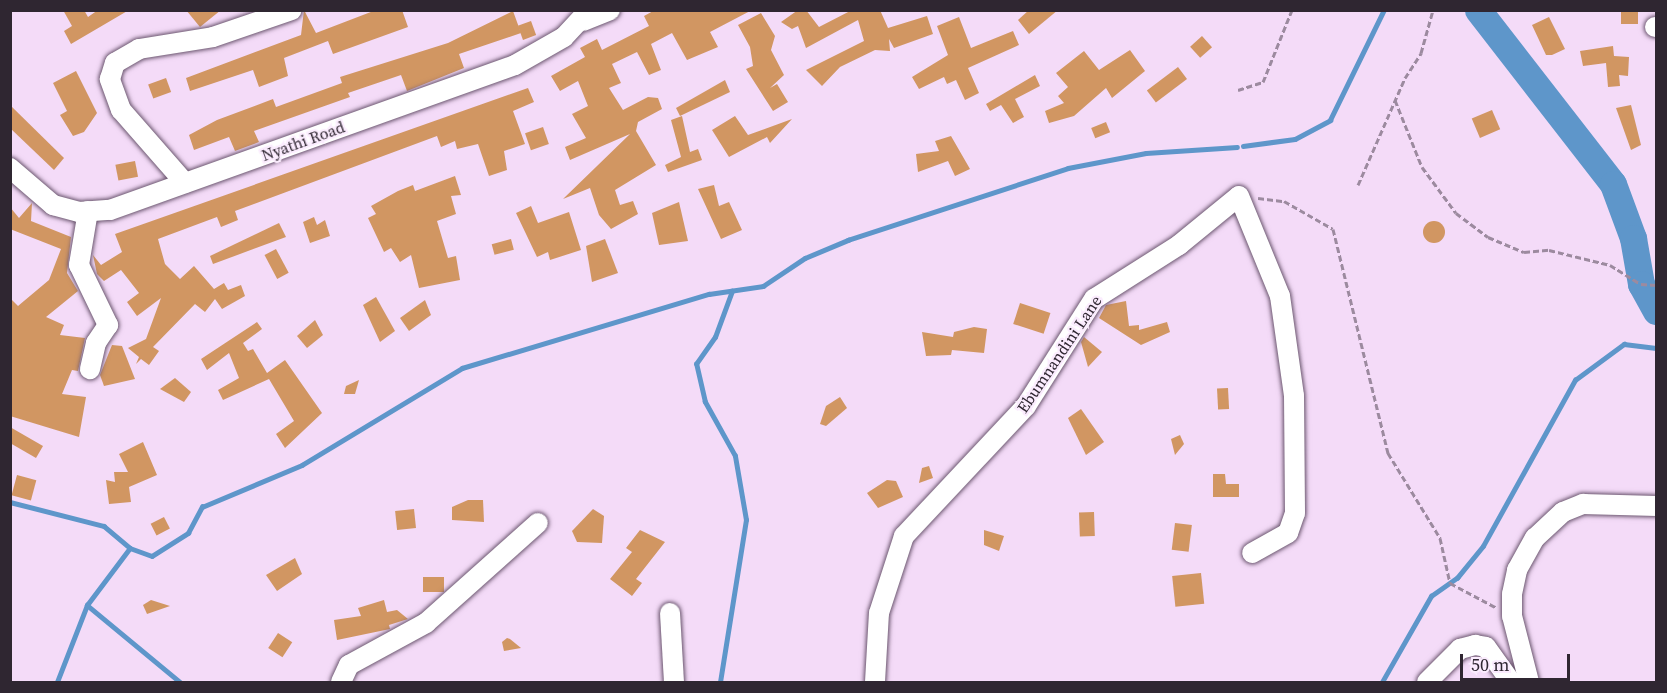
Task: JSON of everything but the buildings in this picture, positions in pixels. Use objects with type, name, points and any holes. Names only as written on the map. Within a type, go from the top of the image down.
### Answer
[{"type":"street","points":[[185,183],[118,104],[110,79],[115,63],[139,49],[213,37],[292,10]]},
{"type":"street","name":"Nyathi Road","points":[[10,168],[53,205],[88,211],[110,210],[515,65],[586,16],[610,10]]},
{"type":"street","points":[[1239,196],[1287,318],[1295,513],[1288,532],[1252,553]]},
{"type":"street","name":"Ebumnandini Lane","points":[[875,682],[880,653],[879,613],[904,536],[1026,406],[1094,299],[1179,245],[1239,196]]},
{"type":"street","points":[[88,211],[79,265],[108,323],[90,369]]},
{"type":"street","points":[[1526,673],[1512,616],[1512,594],[1524,554],[1563,512],[1583,504],[1656,507]]},
{"type":"street","points":[[341,682],[349,665],[426,623],[538,523]]},
{"type":"street","points":[[670,613],[674,682]]},
{"type":"street","points":[[1427,682],[1460,649],[1475,645],[1486,647],[1511,682]]},
{"type":"path","points":[[1238,90],[1263,82],[1292,10]]},
{"type":"path","points":[[1358,185],[1395,100],[1421,53],[1433,10]]},
{"type":"path","points":[[1395,100],[1422,167],[1456,213],[1488,237],[1524,252],[1549,250],[1610,265],[1641,284],[1656,285]]},
{"type":"path","points":[[1239,196],[1284,201],[1333,229],[1388,453],[1440,538],[1450,583],[1512,616]]},
{"type":"waterway","points":[[1243,146],[1295,139],[1330,120],[1384,10]]},
{"type":"waterway","points":[[1478,10],[1613,184],[1633,238],[1641,284],[1656,311]]},
{"type":"waterway","points":[[10,502],[104,526],[130,548],[152,556],[188,533],[202,507],[302,465],[462,368],[709,294],[763,286],[805,258],[848,240],[1068,168],[1146,153],[1237,147]]},
{"type":"waterway","points":[[720,682],[746,520],[735,456],[705,402],[696,364],[715,337],[732,291]]},
{"type":"waterway","points":[[1382,682],[1431,596],[1457,578],[1483,546],[1575,380],[1624,344],[1656,348]]},
{"type":"waterway","points":[[57,682],[87,605],[130,548]]},
{"type":"waterway","points":[[87,605],[180,682]]}]
